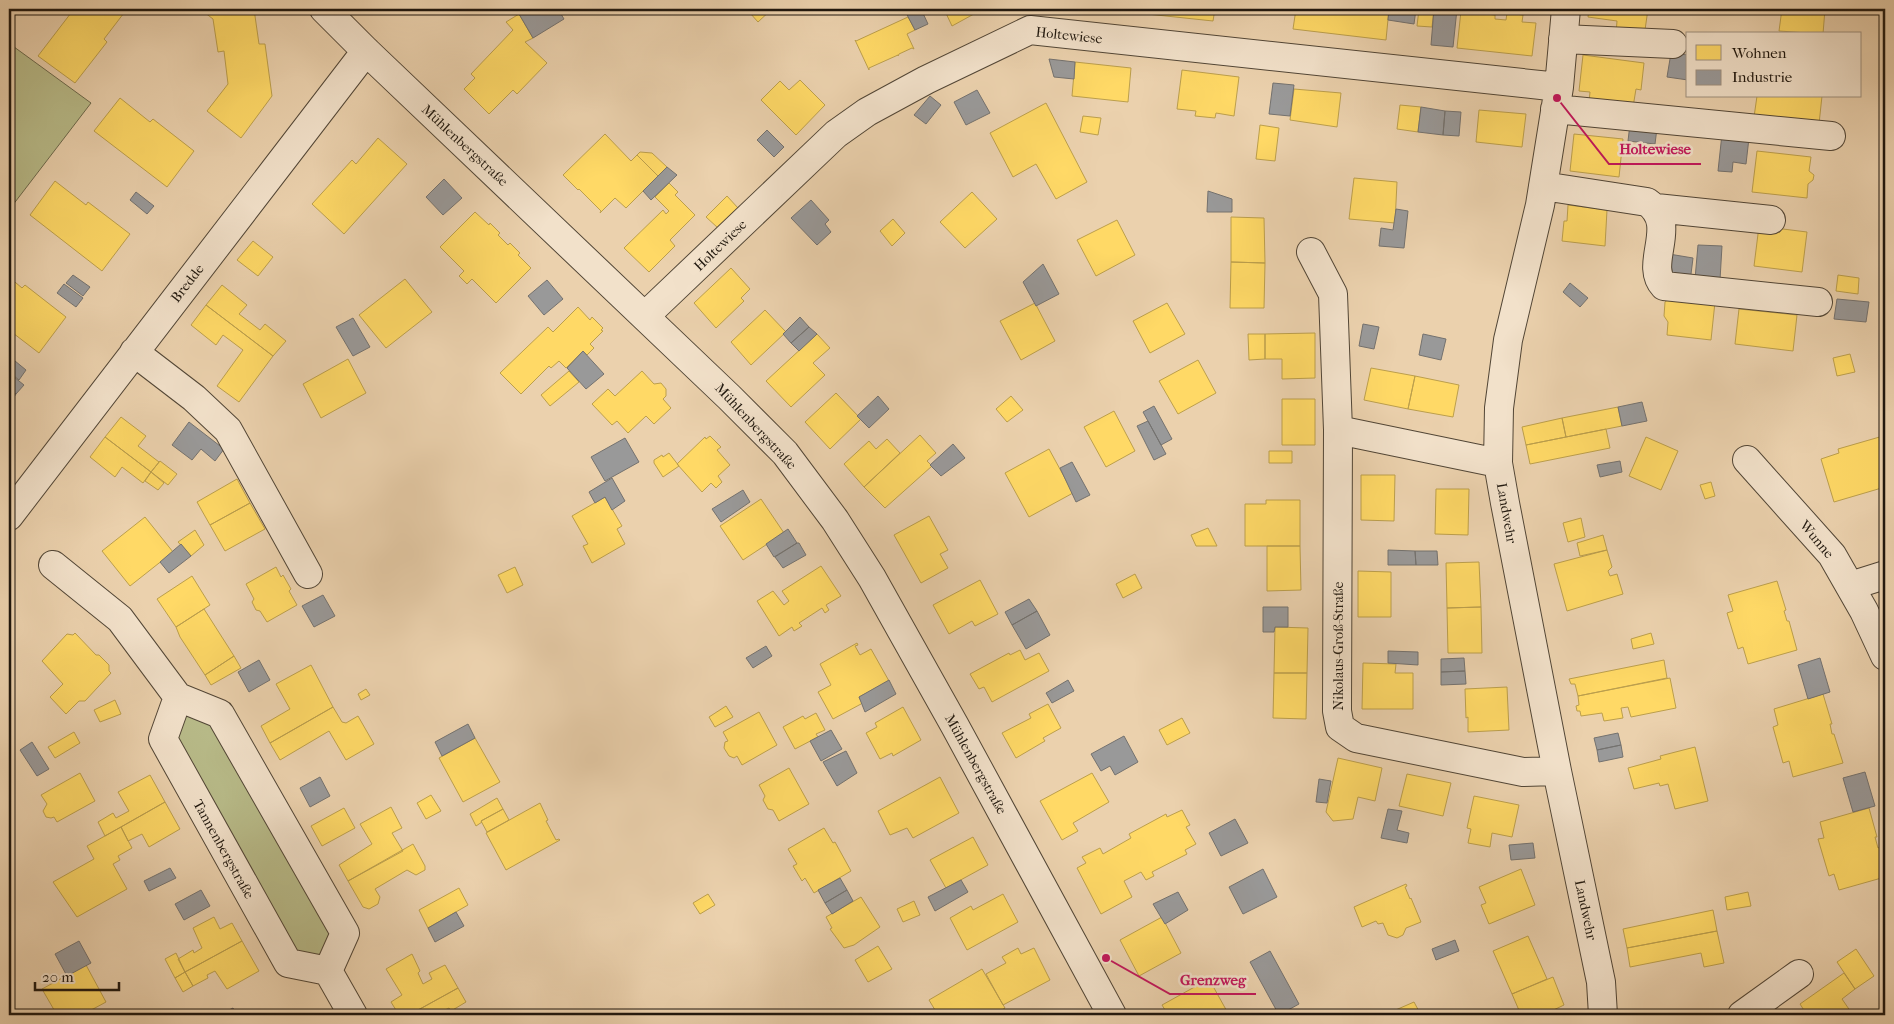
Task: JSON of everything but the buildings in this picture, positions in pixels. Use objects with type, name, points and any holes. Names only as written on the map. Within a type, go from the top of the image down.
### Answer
[{"type":"street","name":"Mühlenbergstraße","points":[[324,9],[730,397],[785,453],[835,520],[892,612],[1112,1015]]},
{"type":"street","name":"Landwehr","points":[[1566,9],[1557,98],[1543,186],[1530,253],[1508,340],[1499,408],[1498,462],[1504,503],[1557,771],[1601,982],[1603,1015]]},
{"type":"street","name":"Holtewiese","points":[[645,316],[836,134],[867,112],[926,80],[1030,30],[1557,98],[1831,136]]},
{"type":"street","points":[[1563,39],[1673,44]]},
{"type":"street","name":"Bredde","points":[[9,516],[366,51]]},
{"type":"street","points":[[1543,186],[1646,202],[1656,208],[1771,220]]},
{"type":"street","points":[[1656,208],[1661,220],[1658,276],[1664,286],[1818,302]]},
{"type":"street","name":"Nikolaus-Groß-Straße","points":[[1311,252],[1334,294],[1338,430],[1337,711],[1340,728],[1356,738],[1523,772],[1557,771]]},
{"type":"street","points":[[134,352],[194,398],[228,430],[308,574]]},
{"type":"street","points":[[1338,430],[1498,462]]},
{"type":"street","name":"Wunne","points":[[1747,460],[1832,555],[1850,586],[1885,656]]},
{"type":"street","points":[[53,564],[120,620],[178,697],[220,714],[345,933],[328,971],[353,1015]]},
{"type":"street","points":[[1850,586],[1885,575]]},
{"type":"street","name":"Tannenbergstraße","points":[[178,697],[163,739],[288,963],[328,971]]},
{"type":"street","points":[[1742,1015],[1799,974]]},
{"type":"green space","points":[[10,44],[91,103],[9,210],[9,46]]},
{"type":"green space","points":[[181,704],[217,719],[337,934],[323,963],[290,956],[169,739]]},
{"type":"place","name":"Holtewiese","points":[[1557,98]]},
{"type":"place","name":"Grenzweg","points":[[1106,958]]}]
